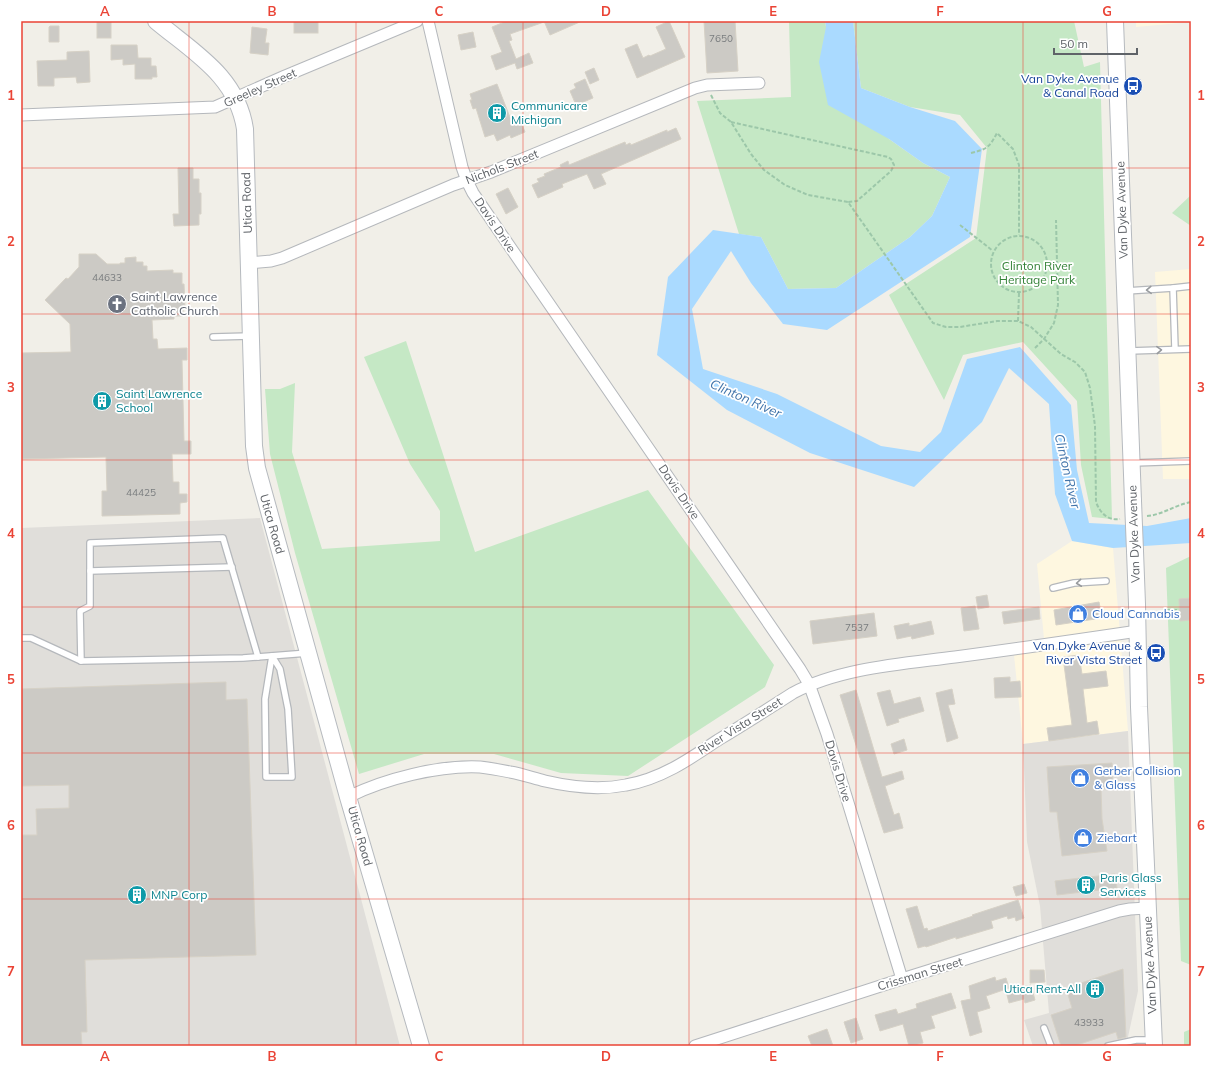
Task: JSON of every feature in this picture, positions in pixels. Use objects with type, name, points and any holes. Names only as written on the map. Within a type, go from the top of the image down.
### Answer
[{"type":"street","name":"Utica Road","points":[[156,21],[218,72],[227,84],[241,110],[245,129],[254,457],[348,797],[421,1046]]},
{"type":"street","name":"Greeley Street","points":[[21,115],[207,108],[220,106],[272,82],[417,21]]},
{"type":"street","name":"Davis Drive","points":[[428,21],[462,167],[473,193],[792,657],[809,684],[827,734],[902,979]]},
{"type":"street","name":"Van Dyke Avenue","points":[[1114,21],[1138,631],[1139,707],[1154,1043]]},
{"type":"street","name":"Nichols Street","points":[[249,263],[267,262],[282,258],[453,185],[491,172],[695,88],[707,85],[759,83]]},
{"type":"street","name":"River Vista Street","points":[[348,797],[364,790],[408,776],[443,769],[480,767],[512,772],[546,781],[573,785],[592,787],[626,785],[662,774],[684,762],[793,693],[809,684],[825,679],[896,665],[1138,631]]},
{"type":"street","name":"Crissman Street","points":[[695,1046],[1119,911],[1147,908]]},
{"type":"lane","points":[[1125,291],[1191,286]]},
{"type":"lane","points":[[1173,288],[1175,349]]},
{"type":"lane","points":[[212,337],[251,336]]},
{"type":"lane","points":[[1127,351],[1191,349]]},
{"type":"lane","points":[[1131,463],[1191,461]]},
{"type":"lane","points":[[81,661],[80,611],[90,606],[90,543],[223,538],[258,657]]},
{"type":"lane","points":[[90,571],[232,567]]},
{"type":"lane","points":[[1053,588],[1074,583],[1106,580]]},
{"type":"lane","points":[[21,638],[31,638],[81,661],[258,657],[308,653]]},
{"type":"lane","points":[[272,656],[280,669],[288,709],[292,777],[266,777],[265,699],[272,656]]},
{"type":"lane","points":[[1044,1028],[1051,1046]]},
{"type":"lane","points":[[1108,1046],[1136,1040],[1154,1043]]},
{"type":"path","points":[[710,93],[720,113],[731,122],[751,154],[764,170],[784,185],[808,195],[848,202],[858,201],[891,171],[894,165],[888,157],[731,122]]},
{"type":"path","points":[[971,153],[983,150],[991,145],[998,133],[1013,149],[1020,165],[1019,236]]},
{"type":"path","points":[[848,202],[933,323],[946,327],[960,327],[997,321],[1018,321],[1031,327],[1061,354],[1075,362],[1085,372],[1090,388],[1095,426],[1096,502],[1100,511],[1108,518],[1116,520],[1123,519]]},
{"type":"path","points":[[1035,348],[1044,339],[1054,323],[1058,305],[1056,220]]},
{"type":"path","points":[[960,225],[993,251]]},
{"type":"path","points":[[1019,236],[1032,239],[1042,248],[1046,255],[1048,264],[1047,273],[1036,288],[1028,292],[1019,293],[1009,291],[1001,287],[994,279],[990,261],[993,251],[1004,240],[1011,237],[1019,236]]},
{"type":"path","points":[[1048,264],[1057,264]]},
{"type":"path","points":[[1018,321],[1019,293]]},
{"type":"path","points":[[1146,517],[1154,516],[1191,502]]},
{"type":"path","points":[[1167,610],[1179,610]]},
{"type":"shaded area","points":[[1136,21],[1191,21],[1191,22],[1136,27]]},
{"type":"shaded area","points":[[1191,269],[1191,479],[1163,479],[1155,272]]},
{"type":"shaded area","name":"MNP Corp","points":[[260,518],[400,1046],[21,1046],[21,528]]},
{"type":"shaded area","points":[[1072,541],[1113,548],[1128,731],[1023,744],[1013,645],[1044,639],[1037,564]]},
{"type":"shaded area","points":[[1128,731],[1138,991],[1126,1046],[1033,1046],[1024,1020],[1049,1013],[1040,906],[1027,842],[1023,744]]},
{"type":"green space","points":[[789,21],[825,21],[826,27],[889,139],[923,163],[950,177],[932,216],[910,237],[836,288],[788,289],[761,237],[739,234],[697,101],[791,97]]},
{"type":"green space","name":"Clinton River Heritage Park","points":[[853,21],[1074,21],[1084,67],[1100,62],[1112,519],[1092,517],[1081,465],[1077,401],[1023,342],[963,355],[944,400],[889,295],[976,238],[987,148],[960,115],[910,107],[861,88]]},
{"type":"green space","points":[[1191,195],[1191,226],[1172,213]]},
{"type":"green space","points":[[406,341],[475,552],[648,490],[774,665],[765,687],[628,776],[561,773],[494,754],[424,754],[359,774],[295,553],[270,454],[265,389],[280,389],[295,383],[292,452],[322,549],[440,541],[440,511],[410,464],[364,357]]},
{"type":"green space","points":[[1191,556],[1191,965],[1181,961],[1166,568]]},
{"type":"green space","points":[[1191,1029],[1191,1046],[1184,1046],[1184,1032]]},
{"type":"water","name":"Clinton River","points":[[825,21],[853,21],[861,88],[910,107],[955,121],[982,149],[970,237],[827,330],[783,324],[751,283],[731,251],[692,309],[703,369],[777,394],[881,446],[920,452],[941,432],[967,359],[1020,347],[1071,405],[1077,470],[1089,523],[1147,526],[1191,518],[1191,543],[1113,548],[1072,541],[1055,494],[1049,404],[1009,368],[982,422],[914,487],[810,453],[727,410],[657,355],[668,277],[713,230],[761,237],[788,289],[836,288],[910,237],[932,216],[950,177],[923,163],[889,139],[828,105],[819,62],[826,27]]},
{"type":"building","points":[[97,21],[111,21],[111,38],[97,38]]},
{"type":"building","points":[[294,21],[318,21],[318,33],[294,33]]},
{"type":"building","points":[[507,21],[544,22],[510,34],[512,40],[509,41],[516,59],[529,53],[533,63],[517,69],[515,63],[496,70],[491,56],[502,52],[492,27]]},
{"type":"building","points":[[544,21],[582,21],[550,35]]},
{"type":"building","points":[[669,21],[685,57],[637,78],[625,49],[637,44],[643,58],[666,49],[656,27]]},
{"type":"building","points":[[704,21],[735,21],[738,71],[707,73]]},
{"type":"building","points":[[50,26],[59,26],[59,42],[49,42]]},
{"type":"building","points":[[252,27],[267,29],[265,43],[269,43],[268,55],[250,53]]},
{"type":"building","points":[[473,32],[476,47],[461,50],[458,35]]},
{"type":"building","points":[[111,45],[137,45],[138,58],[151,58],[151,66],[156,66],[157,77],[152,77],[152,79],[135,79],[135,64],[123,65],[123,59],[111,60]]},
{"type":"building","points":[[89,51],[90,82],[77,83],[76,77],[54,78],[54,86],[38,86],[37,61],[67,60],[67,52]]},
{"type":"building","points":[[594,68],[599,80],[590,84],[585,72]]},
{"type":"building","points":[[585,79],[593,98],[576,105],[570,91],[576,88],[574,84]]},
{"type":"building","name":"Communicare Michigan","points":[[497,84],[513,125],[521,122],[525,132],[511,138],[510,135],[497,141],[494,134],[485,137],[476,108],[473,109],[470,94]]},
{"type":"building","points":[[676,128],[681,139],[601,174],[606,184],[594,189],[587,174],[562,184],[563,187],[538,198],[532,185],[539,182],[537,179],[545,176],[544,174],[561,167],[560,165],[568,161],[569,165],[625,142],[626,145],[630,143],[631,145],[667,130],[667,132]]},
{"type":"building","points":[[178,168],[193,168],[193,179],[199,179],[201,214],[199,214],[199,225],[174,226],[173,214],[179,214]]},
{"type":"building","points":[[508,188],[518,207],[506,214],[496,194]]},
{"type":"building","points":[[79,254],[96,254],[107,264],[125,263],[125,258],[136,257],[136,262],[143,262],[143,266],[147,266],[147,271],[173,270],[173,273],[182,273],[185,308],[183,308],[183,316],[174,316],[174,319],[152,320],[153,339],[157,339],[158,349],[187,348],[187,360],[182,360],[184,441],[191,441],[191,454],[172,454],[173,482],[179,482],[179,494],[187,494],[187,502],[180,503],[180,514],[102,516],[102,491],[107,491],[106,457],[21,459],[21,353],[71,352],[70,324],[45,300],[79,267]]},
{"type":"building","points":[[987,595],[989,607],[978,609],[976,597]]},
{"type":"building","points":[[1191,598],[1191,620],[1180,621],[1179,599]]},
{"type":"building","name":"Cloud Cannabis","points":[[1099,602],[1102,618],[1056,625],[1054,610]]},
{"type":"building","points":[[975,606],[979,629],[964,631],[961,608]]},
{"type":"building","points":[[1039,607],[1040,619],[1004,624],[1002,612]]},
{"type":"building","points":[[874,613],[877,636],[813,644],[810,621]]},
{"type":"building","points":[[931,621],[934,634],[912,639],[911,636],[897,639],[894,626],[909,623],[909,626]]},
{"type":"building","points":[[1079,655],[1082,674],[1106,671],[1108,686],[1083,689],[1087,723],[1097,721],[1099,734],[1049,741],[1047,728],[1072,725],[1063,657]]},
{"type":"building","points":[[1010,677],[1010,682],[1020,681],[1021,697],[995,698],[994,678]]},
{"type":"building","name":"MNP Corp","points":[[226,682],[226,700],[247,699],[256,955],[85,960],[87,1032],[81,1032],[82,1046],[21,1046],[21,835],[37,835],[36,809],[69,808],[69,785],[21,786],[21,689]]},
{"type":"building","points":[[952,689],[955,704],[948,705],[958,738],[947,742],[936,693]]},
{"type":"building","points":[[856,690],[882,777],[902,771],[904,779],[885,786],[894,815],[899,813],[903,828],[884,833],[840,695]]},
{"type":"building","points":[[890,690],[894,704],[920,697],[924,711],[898,719],[899,722],[887,726],[877,693]]},
{"type":"building","points":[[904,739],[907,750],[894,754],[891,744]]},
{"type":"building","points":[[1112,763],[1113,788],[1101,789],[1102,819],[1107,851],[1062,856],[1057,812],[1050,812],[1047,767]]},
{"type":"building","name":"Paris Glass Services","points":[[1115,874],[1117,888],[1057,895],[1055,881]]},
{"type":"building","points":[[1024,884],[1027,893],[1016,896],[1013,887]]},
{"type":"building","points":[[1018,900],[1024,918],[1016,921],[1015,917],[1008,919],[1007,916],[991,921],[993,928],[918,948],[906,909],[917,906],[924,929],[927,928],[928,931]]},
{"type":"building","points":[[1123,969],[1126,1037],[1118,1039],[1116,1032],[1074,1046],[1061,1046],[1051,1015],[1072,1008],[1066,988]]},
{"type":"building","points":[[1030,970],[1044,970],[1045,982],[1030,983]]},
{"type":"building","points":[[995,977],[996,981],[1006,978],[1009,988],[986,996],[990,1008],[977,1012],[982,1032],[970,1036],[961,1001],[971,999],[969,986]]},
{"type":"building","points":[[1031,985],[1035,1000],[1025,1003],[1024,999],[1009,1003],[1006,991]]},
{"type":"building","points":[[951,993],[956,1008],[931,1016],[935,1028],[920,1032],[923,1043],[909,1046],[903,1024],[880,1031],[875,1015],[896,1009],[898,1014],[917,1008],[916,1004]]},
{"type":"building","points":[[856,1018],[863,1039],[851,1043],[844,1022]]},
{"type":"building","points":[[827,1029],[833,1046],[812,1046],[808,1036]]},
{"type":"place","name":"Van Dyke Avenue & Canal Road","points":[[1133,86]]},
{"type":"place","name":"Communicare Michigan","points":[[497,113]]},
{"type":"place","name":"Saint Lawrence Catholic Church","points":[[117,304]]},
{"type":"place","name":"Saint Lawrence School","points":[[102,401]]},
{"type":"place","name":"Cloud Cannabis","points":[[1078,614]]},
{"type":"place","name":"Van Dyke Avenue & River Vista Street","points":[[1156,653]]},
{"type":"place","name":"Gerber Collision & Glass","points":[[1080,778]]},
{"type":"place","name":"Ziebart","points":[[1083,838]]},
{"type":"place","name":"Paris Glass Services","points":[[1086,885]]},
{"type":"place","name":"MNP Corp","points":[[137,895]]},
{"type":"place","name":"Utica Rent-All","points":[[1095,989]]}]
